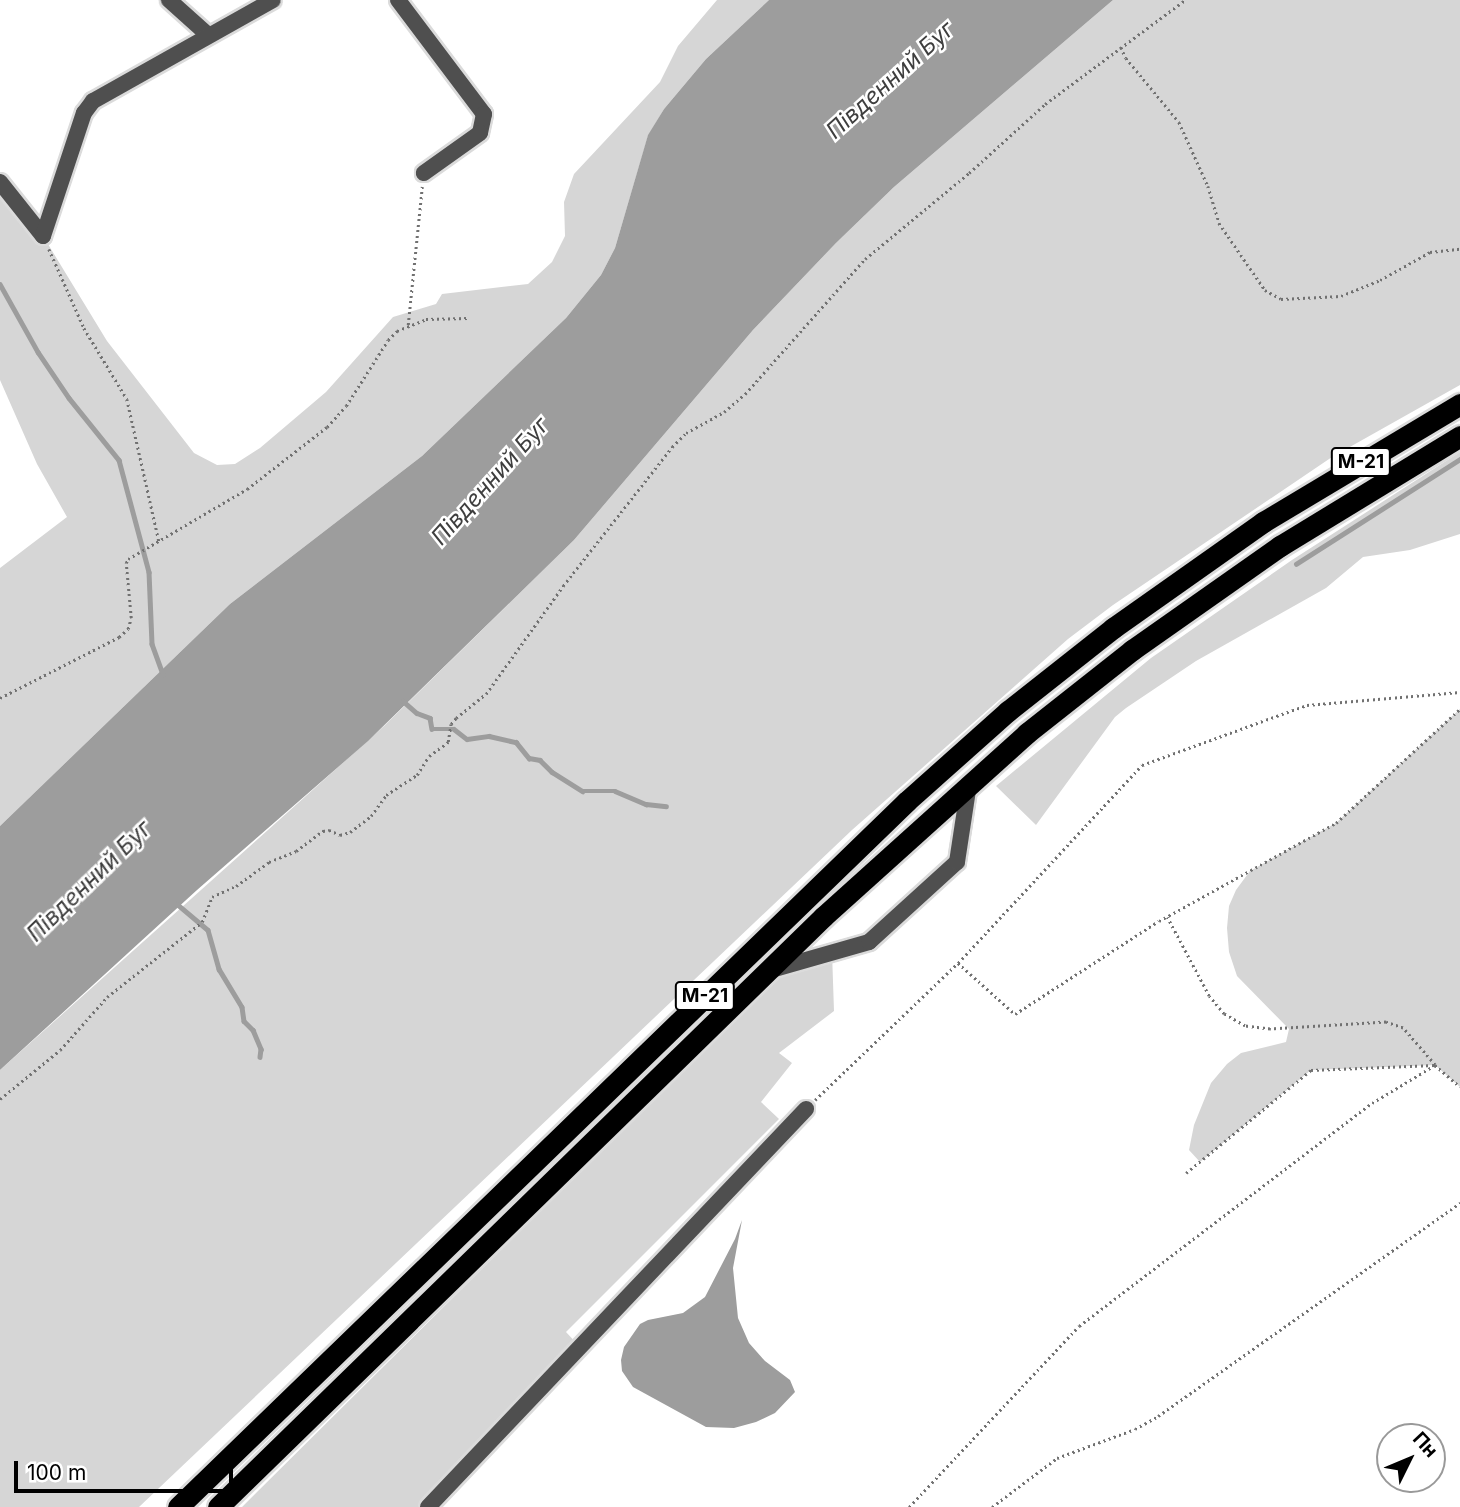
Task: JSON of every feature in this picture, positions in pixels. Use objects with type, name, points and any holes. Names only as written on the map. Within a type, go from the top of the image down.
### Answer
[{"type":"highway","name":"М-21","points":[[178,1507],[907,801],[1008,711],[1113,628],[1263,522],[1460,404]]},
{"type":"highway","name":"М-21","points":[[218,1507],[769,970],[969,784],[1132,650],[1280,546],[1460,436]]},
{"type":"highway","points":[[907,801],[926,822]]},
{"type":"street","points":[[169,0],[208,35]]},
{"type":"street","points":[[43,236],[84,113],[93,101],[273,0]]},
{"type":"street","points":[[398,0],[484,114],[480,133],[424,173]]},
{"type":"street","points":[[0,182],[43,236]]},
{"type":"street","points":[[769,970],[869,942],[957,862],[969,784]]},
{"type":"street","points":[[428,1507],[806,1109]]},
{"type":"path","points":[[0,1099],[60,1051],[107,997],[202,922],[212,897],[236,886],[269,862],[296,851],[323,831],[329,830],[340,835],[356,829],[371,816],[386,795],[417,775],[429,756],[448,742],[452,724],[486,694],[563,586],[671,446],[686,433],[724,412],[745,394],[865,259],[960,181],[1045,104],[1185,0]]},
{"type":"path","points":[[1121,47],[1126,58],[1179,122],[1208,186],[1219,223],[1265,290],[1281,299],[1341,296],[1380,280],[1430,251],[1460,249]]},
{"type":"path","points":[[408,325],[424,173]]},
{"type":"path","points":[[43,236],[84,328],[127,399],[159,541]]},
{"type":"path","points":[[0,698],[119,637],[128,629],[131,618],[126,563],[247,489],[327,427],[346,406],[388,340],[408,325],[426,319],[468,318]]},
{"type":"path","points":[[806,1109],[958,963],[1142,765],[1307,705],[1460,692]]},
{"type":"path","points":[[958,963],[1015,1014],[1167,917],[1336,823],[1460,709]]},
{"type":"path","points":[[1167,917],[1209,996],[1224,1014],[1245,1026],[1270,1029],[1386,1022],[1403,1028],[1435,1065],[1460,1087]]},
{"type":"path","points":[[1186,1173],[1311,1070],[1435,1065]]},
{"type":"path","points":[[909,1507],[1079,1326],[1372,1103],[1435,1065]]},
{"type":"path","points":[[992,1507],[1057,1458],[1135,1429],[1158,1416],[1460,1203]]},
{"type":"shaded area","points":[[717,0],[769,0],[706,59],[664,109],[648,136],[615,248],[601,275],[566,318],[422,456],[230,604],[0,826],[0,568],[67,517],[37,464],[0,380],[0,182],[43,236],[107,341],[194,453],[217,465],[235,464],[260,448],[326,392],[393,317],[436,304],[442,294],[528,284],[552,262],[565,236],[564,202],[574,174],[660,82],[678,46]]},
{"type":"shaded area","points":[[1113,0],[1460,0],[1460,385],[1332,457],[1113,605],[1068,639],[852,830],[139,1507],[0,1507],[0,1070],[384,726],[574,540],[753,330],[836,243],[894,187]]},
{"type":"shaded area","points":[[1460,452],[1460,534],[1410,550],[1363,557],[1326,588],[1196,661],[1126,708],[1115,717],[1036,825],[996,786],[1151,658],[1292,560]]},
{"type":"shaded area","points":[[1460,709],[1460,1087],[1435,1065],[1311,1070],[1200,1162],[1189,1150],[1194,1125],[1211,1083],[1227,1064],[1241,1053],[1286,1042],[1289,1029],[1237,976],[1229,952],[1227,928],[1229,906],[1236,890],[1250,871],[1336,823]]},
{"type":"shaded area","points":[[832,952],[834,1011],[779,1053],[792,1063],[761,1102],[779,1119],[566,1332],[580,1347],[428,1507],[242,1507],[789,964]]},
{"type":"water","name":"Південний Буг","points":[[769,0],[1113,0],[894,187],[836,243],[753,330],[574,540],[368,741],[197,890],[0,1070],[0,826],[230,604],[422,456],[566,318],[601,275],[615,248],[648,135],[664,109],[706,59]]},
{"type":"water","points":[[742,1220],[733,1268],[738,1318],[749,1343],[765,1361],[790,1380],[795,1392],[775,1413],[756,1422],[734,1428],[706,1427],[633,1387],[622,1371],[621,1360],[624,1347],[640,1324],[683,1313],[705,1297]]},
{"type":"waterway","points":[[0,284],[38,352],[69,398],[119,460],[149,572],[152,644],[163,674]]},
{"type":"waterway","points":[[1296,564],[1460,459]]},
{"type":"waterway","points":[[403,701],[417,713],[430,718],[432,729],[454,729],[467,739],[489,736],[516,742],[529,758],[540,760],[552,772],[582,791],[615,791],[646,804],[666,806]]},
{"type":"waterway","points":[[177,904],[208,930],[219,969],[242,1007],[244,1021],[253,1030],[261,1049],[260,1057]]}]
